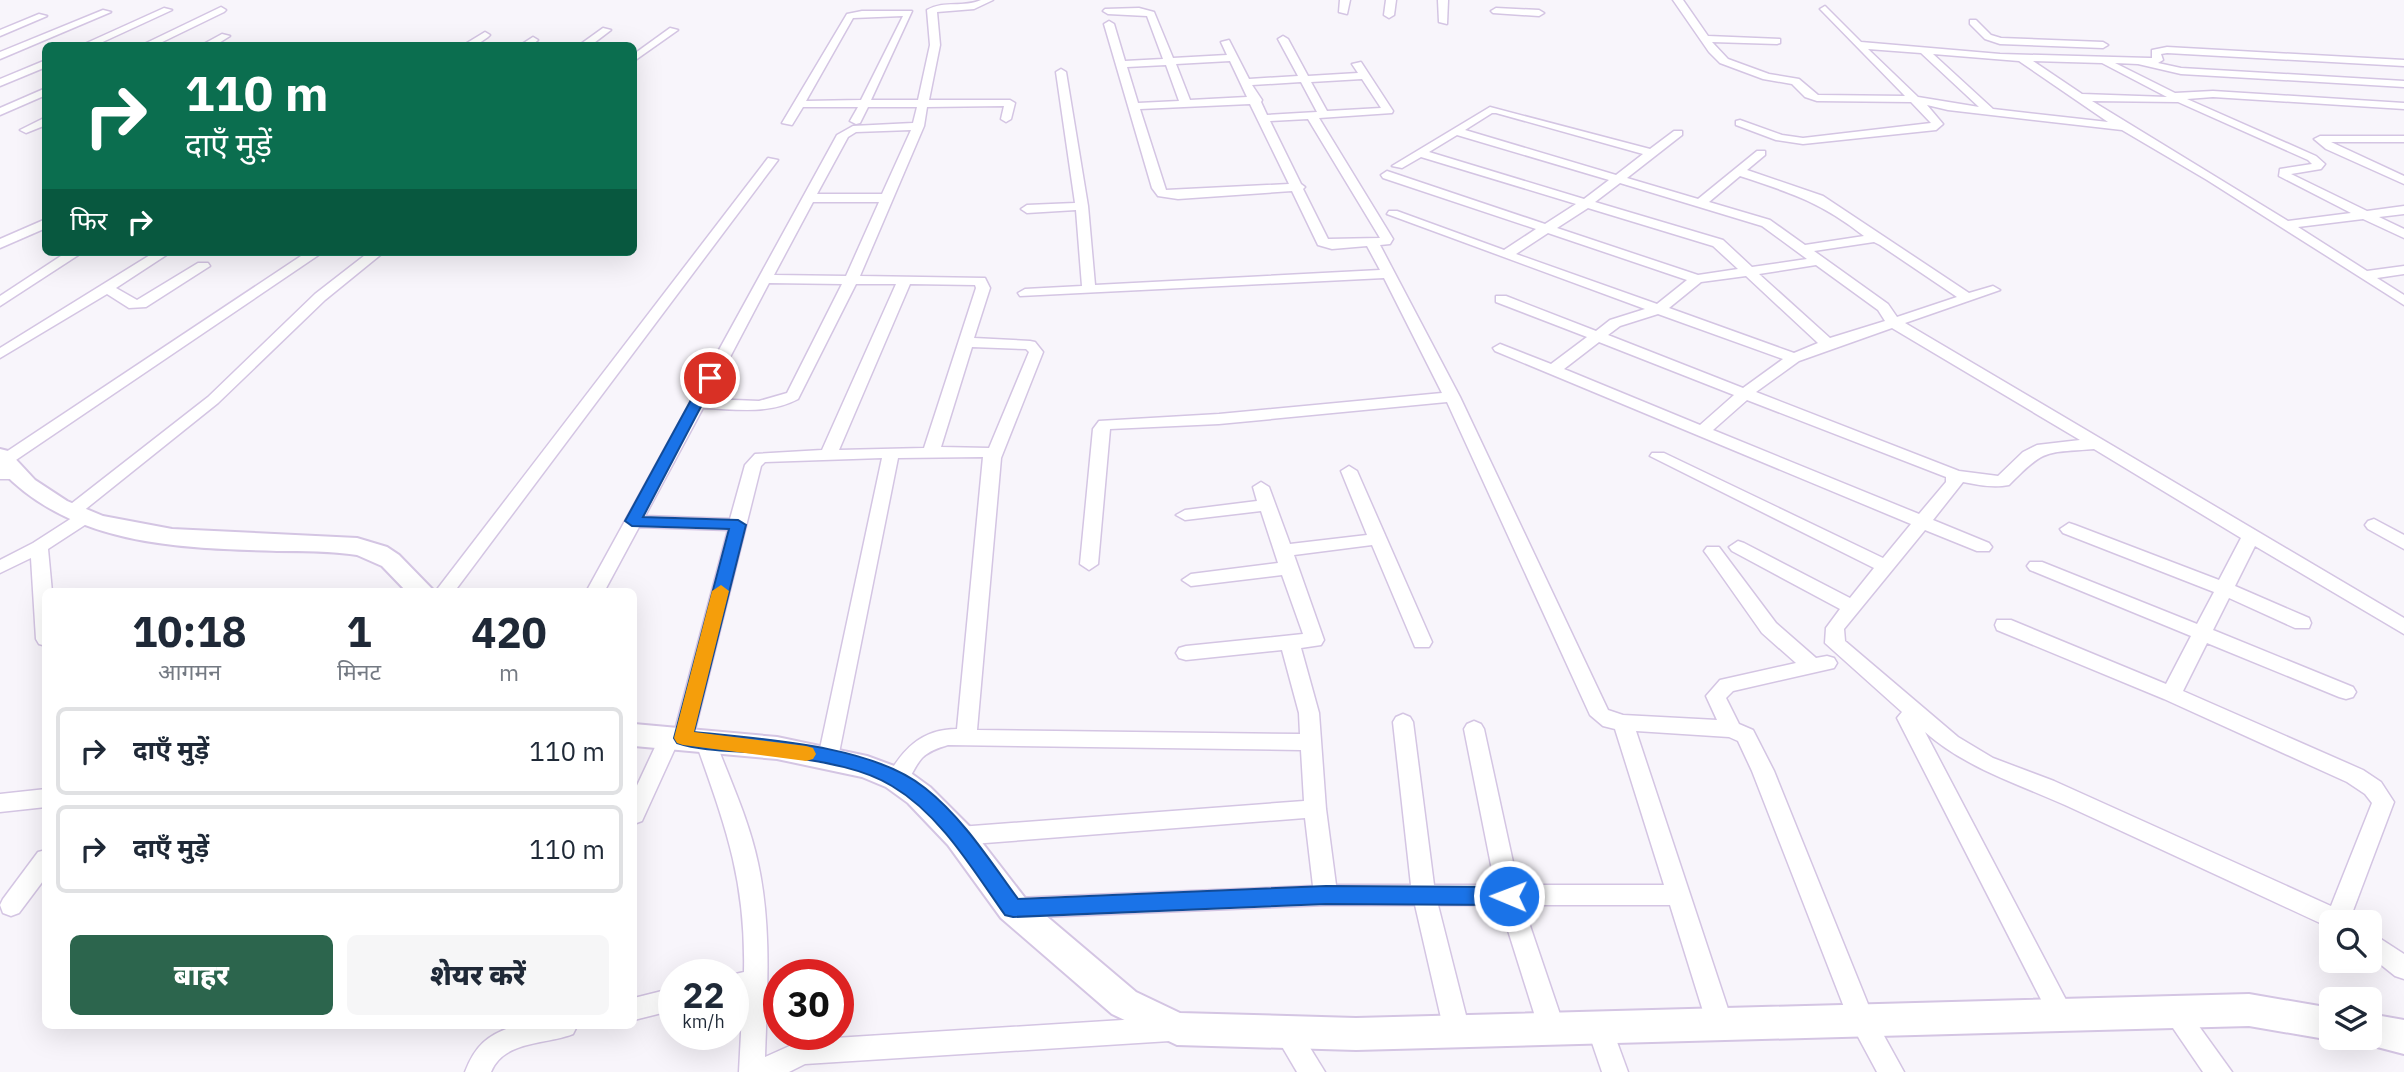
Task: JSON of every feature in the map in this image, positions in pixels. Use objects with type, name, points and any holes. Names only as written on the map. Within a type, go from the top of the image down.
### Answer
[{"type":"main road","points":[[5,466],[25,485],[103,524],[194,540],[342,545],[378,553],[409,576],[419,588]]},
{"type":"main road","points":[[637,734],[777,748],[867,767],[897,779],[919,794],[959,836],[1013,908],[1124,1003],[1177,1029],[1287,1033],[1457,1031],[2249,1010],[2319,1022]]},
{"type":"main road","points":[[2382,1032],[2404,1037]]},
{"type":"street","points":[[696,402],[770,405],[793,396],[851,280],[918,126],[935,45],[932,10],[943,7],[975,7],[988,0]]},
{"type":"street","points":[[1344,12],[1345,0]]},
{"type":"street","points":[[1389,15],[1391,0]]},
{"type":"street","points":[[1443,0],[1444,22]]},
{"type":"street","points":[[1495,0],[1497,23]]},
{"type":"street","points":[[1496,11],[1541,16],[1533,0]]},
{"type":"street","points":[[1678,0],[1724,61],[1767,77],[1795,81],[1809,95],[1817,98],[1913,99],[1948,107],[2122,125]]},
{"type":"street","points":[[1740,123],[1780,138],[1802,141],[1932,128],[1937,124],[1825,9]]},
{"type":"street","points":[[94,42],[167,10]]},
{"type":"street","points":[[153,42],[221,10]]},
{"type":"street","points":[[1108,11],[1139,11],[1151,14],[1185,104]]},
{"type":"street","points":[[0,57],[106,12]]},
{"type":"street","points":[[788,123],[849,16],[862,13],[909,13],[856,121]]},
{"type":"street","points":[[0,33],[41,16]]},
{"type":"street","points":[[1973,22],[1993,39],[2103,45]]},
{"type":"street","points":[[1109,24],[1158,188],[1162,193],[1168,195],[1298,187]]},
{"type":"street","points":[[589,42],[606,30]]},
{"type":"street","points":[[637,56],[673,30]]},
{"type":"street","points":[[474,42],[485,35]]},
{"type":"street","points":[[213,42],[225,36]]},
{"type":"street","points":[[1705,38],[1777,41]]},
{"type":"street","points":[[1226,42],[1257,100],[1325,244],[1372,243],[1387,239],[1318,115],[1305,78],[1283,39]]},
{"type":"street","points":[[2043,43],[2063,59]]},
{"type":"street","points":[[1858,45],[2022,58],[2158,60],[2157,52],[2167,50],[2404,63]]},
{"type":"street","points":[[1924,51],[1990,112]]},
{"type":"street","points":[[1121,64],[1233,58]]},
{"type":"street","points":[[2022,58],[2122,125],[2404,301]]},
{"type":"street","points":[[2101,60],[2177,98],[2312,158],[2319,164],[2317,167],[2289,170],[2284,172],[2285,176],[2404,234]]},
{"type":"street","points":[[2132,61],[2181,71],[2404,84]]},
{"type":"street","points":[[1264,118],[1388,111],[1357,64]]},
{"type":"street","points":[[0,83],[42,65]]},
{"type":"street","points":[[1061,72],[1082,206],[1089,289]]},
{"type":"street","points":[[1246,82],[1364,76]]},
{"type":"street","points":[[0,112],[42,94]]},
{"type":"street","points":[[2079,97],[2177,98],[2213,94],[2404,106]]},
{"type":"street","points":[[2122,125],[2115,113],[2120,104],[2133,98]]},
{"type":"street","points":[[1134,106],[1257,100]]},
{"type":"street","points":[[799,104],[1010,103],[1006,119]]},
{"type":"street","points":[[1398,166],[1490,110],[1649,152]]},
{"type":"street","points":[[26,130],[42,122]]},
{"type":"street","points":[[597,588],[696,402],[846,131],[864,127],[918,126]]},
{"type":"street","points":[[1457,131],[1619,177],[1766,223],[1883,307],[1893,322],[2404,628]]},
{"type":"street","points":[[1505,254],[1585,204],[1678,132]]},
{"type":"street","points":[[2404,139],[2320,139],[2330,147],[2404,180]]},
{"type":"street","points":[[1419,153],[1718,243],[1829,344]]},
{"type":"street","points":[[1700,203],[1761,153]]},
{"type":"street","points":[[447,588],[772,160]]},
{"type":"street","points":[[1738,172],[1819,198],[1967,298]]},
{"type":"street","points":[[1387,175],[1697,279]]},
{"type":"street","points":[[808,198],[885,198]]},
{"type":"street","points":[[1027,209],[1082,206]]},
{"type":"street","points":[[2286,225],[2404,210]]},
{"type":"street","points":[[1393,215],[1794,358]]},
{"type":"street","points":[[0,244],[42,225]]},
{"type":"street","points":[[1804,249],[1875,238]]},
{"type":"street","points":[[1372,243],[1452,397],[1600,715],[1610,721],[1623,723],[1732,729],[1746,736],[1763,771],[1862,1020],[1891,1072]]},
{"type":"street","points":[[0,302],[70,256]]},
{"type":"street","points":[[0,354],[158,256]]},
{"type":"street","points":[[5,466],[310,256]]},
{"type":"street","points":[[0,567],[39,547],[79,514],[213,400],[320,297],[372,256]]},
{"type":"street","points":[[1554,369],[1597,335],[1624,318],[1658,310],[1697,279],[1819,261]]},
{"type":"street","points":[[107,288],[134,305],[141,304],[203,266]]},
{"type":"street","points":[[2364,276],[2404,270]]},
{"type":"street","points":[[1025,293],[1387,274]]},
{"type":"street","points":[[763,279],[980,281],[983,288],[932,452]]},
{"type":"street","points":[[830,454],[905,280]]},
{"type":"street","points":[[1704,430],[1744,394],[1794,358],[1993,290]]},
{"type":"street","points":[[1501,299],[1955,475],[1991,482],[2003,481],[2029,455],[2043,449],[2097,444]]},
{"type":"street","points":[[966,342],[1018,343],[1030,345],[1036,352],[993,458],[966,738]]},
{"type":"street","points":[[1500,348],[1983,547]]},
{"type":"street","points":[[1089,564],[1101,429],[1105,424],[1219,419],[1452,397]]},
{"type":"street","points":[[637,811],[686,738],[753,466],[761,457],[975,451],[988,453],[993,458]]},
{"type":"street","points":[[828,758],[891,453]]},
{"type":"street","points":[[1658,456],[1885,566]]},
{"type":"street","points":[[1349,471],[1422,642]]},
{"type":"street","points":[[1955,475],[1954,483],[1835,628],[1835,643],[1951,743],[1986,764],[2046,787],[2319,911]]},
{"type":"street","points":[[1186,653],[1314,640],[1261,486]]},
{"type":"street","points":[[1185,515],[1268,505]]},
{"type":"street","points":[[632,521],[738,525]]},
{"type":"street","points":[[2374,525],[2404,543]]},
{"type":"street","points":[[2069,529],[2224,589],[2302,623]]},
{"type":"street","points":[[2171,694],[2251,536]]},
{"type":"street","points":[[1191,580],[1378,539]]},
{"type":"street","points":[[39,547],[42,588]]},
{"type":"street","points":[[1738,547],[1852,607]]},
{"type":"street","points":[[1713,551],[1769,628],[1820,665],[1727,685],[1716,696],[1732,729]]},
{"type":"street","points":[[2036,566],[2346,692]]},
{"type":"street","points":[[2004,625],[2171,694],[2355,776],[2373,788],[2383,802],[2344,910]]},
{"type":"street","points":[[1290,643],[1309,713],[1315,809],[1326,895]]},
{"type":"street","points":[[1907,718],[2062,1015]]},
{"type":"street","points":[[1403,722],[1424,894],[1457,1031]]},
{"type":"street","points":[[1623,723],[1720,1024]]},
{"type":"street","points":[[1474,729],[1509,896],[1552,1029]]},
{"type":"street","points":[[897,779],[913,751],[925,743],[948,737],[1311,742]]},
{"type":"street","points":[[686,738],[747,862],[753,910],[747,959]]},
{"type":"street","points":[[0,803],[42,798]]},
{"type":"street","points":[[959,836],[1315,809]]},
{"type":"street","points":[[11,906],[42,864]]},
{"type":"street","points":[[1013,908],[1326,895],[1679,895]]},
{"type":"street","points":[[2382,951],[2404,968]]},
{"type":"street","points":[[637,1008],[658,1003]]},
{"type":"street","points":[[2174,1012],[2219,1072]]},
{"type":"street","points":[[1600,1028],[1615,1072]]},
{"type":"street","points":[[478,1072],[481,1058],[494,1045],[553,1029]]},
{"type":"street","points":[[769,1072],[774,1066],[803,1052],[1177,1029]]},
{"type":"street","points":[[1287,1033],[1312,1072]]},
{"type":"street","points":[[749,1038],[752,1072]]},
{"type":"slow traffic","points":[[721,591],[683,738],[777,748],[806,754]]},
{"type":"route","points":[[710,378],[632,521],[738,525],[683,738],[777,748],[867,767],[897,779],[919,794],[959,836],[1013,908],[1326,895],[1509,896]]}]
